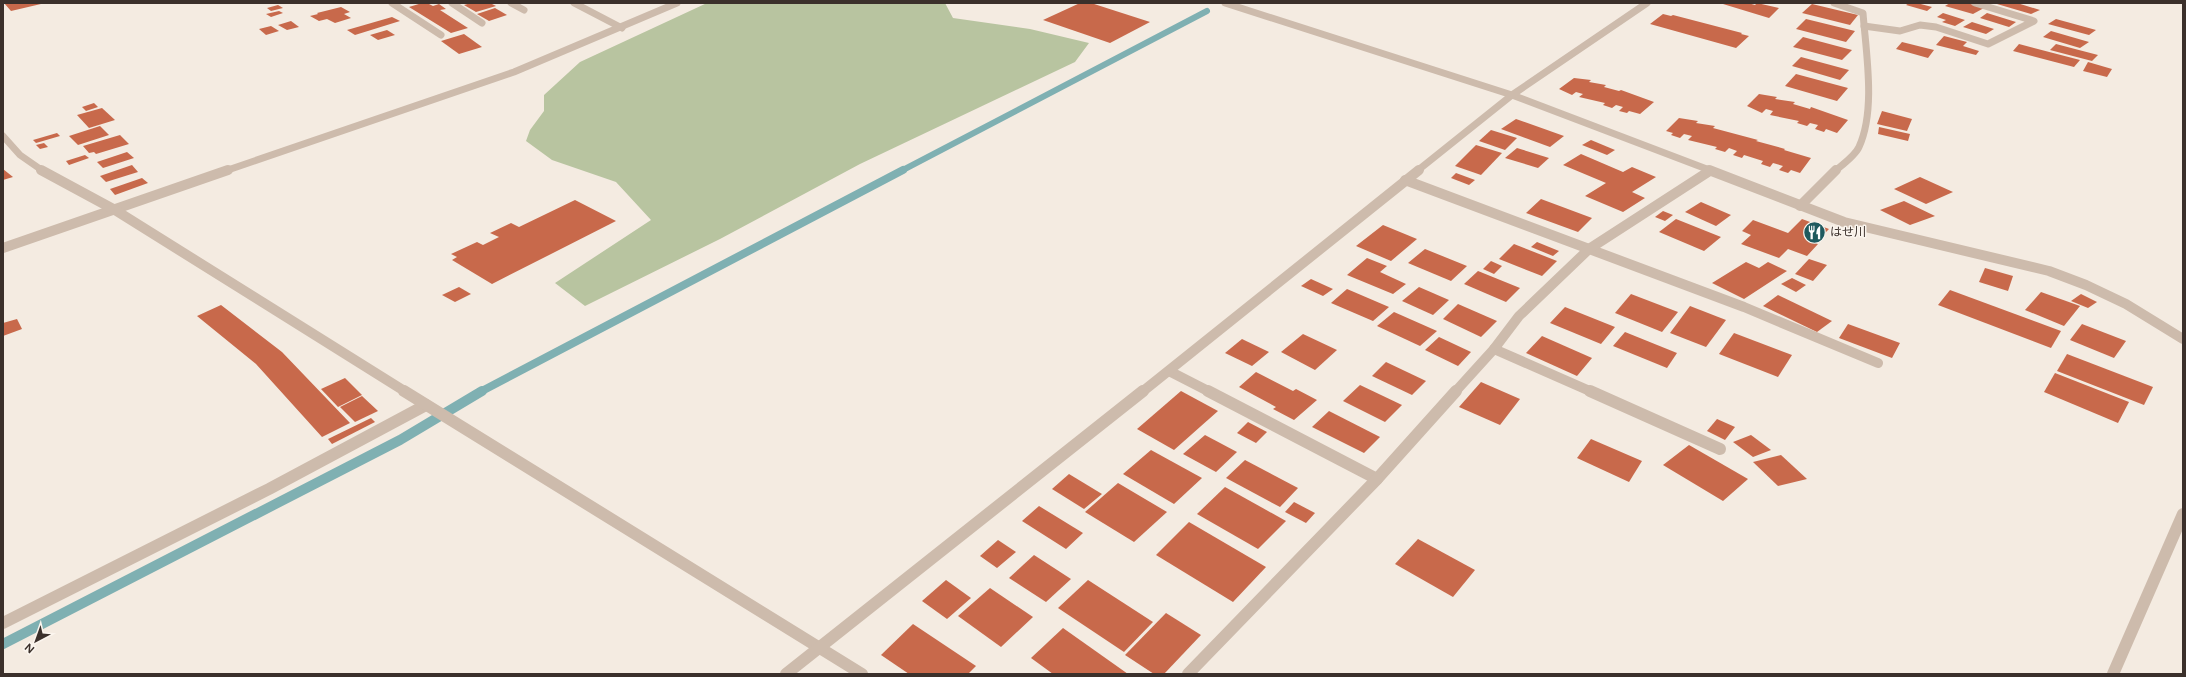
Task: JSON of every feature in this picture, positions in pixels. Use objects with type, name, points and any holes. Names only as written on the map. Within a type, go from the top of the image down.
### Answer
[{"type":"street","points":[[392,3],[441,34]]},
{"type":"street","points":[[452,3],[482,22]]},
{"type":"street","points":[[511,3],[524,10]]},
{"type":"street","points":[[574,3],[622,28]]},
{"type":"street","points":[[3,248],[514,72],[622,28],[677,3]]},
{"type":"street","points":[[1225,3],[1512,95],[1708,172],[1844,222],[2056,274],[2086,285],[2126,304],[2183,339]]},
{"type":"street","points":[[786,674],[1169,371],[1512,95],[1646,3]]},
{"type":"street","points":[[1800,206],[1858,149],[1863,139],[1868,98],[1863,13],[1834,3]]},
{"type":"street","points":[[1864,26],[1896,32],[1911,32],[1920,25],[1936,27],[1988,44],[2034,21],[1975,3]]},
{"type":"street","points":[[3,136],[20,155],[49,176],[116,210],[426,405],[821,647],[862,674]]},
{"type":"street","points":[[1188,674],[1377,479],[1494,349],[1519,316],[1589,249],[1708,172]]},
{"type":"street","points":[[1405,180],[1744,307],[1878,363]]},
{"type":"street","points":[[1494,349],[1720,449]]},
{"type":"street","points":[[1169,371],[1377,479]]},
{"type":"street","points":[[3,623],[128,558],[350,448],[426,405]]},
{"type":"street","points":[[2113,674],[2183,514]]},
{"type":"green space","points":[[707,3],[945,3],[953,18],[1030,29],[1089,43],[1075,62],[860,164],[720,239],[585,306],[555,283],[651,220],[616,182],[552,160],[526,141],[530,130],[544,111],[544,95],[580,62]]},
{"type":"building","points":[[4,3],[41,3],[41,4],[11,11]]},
{"type":"building","points":[[427,3],[433,6],[439,4],[446,9],[440,10],[468,28],[451,33],[409,7]]},
{"type":"building","points":[[471,3],[495,3],[492,4],[496,6],[476,12],[464,5]]},
{"type":"building","points":[[1080,3],[1091,3],[1150,22],[1110,43],[1043,20]]},
{"type":"building","points":[[1748,3],[1755,5],[1757,3],[1779,8],[1769,18],[1723,4]]},
{"type":"building","points":[[1909,3],[1917,3],[1932,7],[1927,11],[1906,5]]},
{"type":"building","points":[[1950,3],[1967,3],[1984,8],[1973,14],[1945,6]]},
{"type":"building","points":[[2017,3],[2040,10],[2031,14],[1997,4]]},
{"type":"building","points":[[1812,4],[1858,15],[1850,25],[1802,13]]},
{"type":"building","points":[[278,5],[283,8],[271,11],[267,8]]},
{"type":"building","points":[[341,7],[350,12],[344,14],[351,18],[335,23],[327,19],[319,21],[310,16],[318,14],[317,13]]},
{"type":"building","points":[[495,8],[507,15],[489,21],[477,14]]},
{"type":"building","points":[[279,11],[283,13],[271,17],[266,14]]},
{"type":"building","points":[[1943,13],[1965,20],[1955,26],[1942,22],[1946,20],[1937,17]]},
{"type":"building","points":[[1987,13],[2016,22],[2009,27],[1980,18]]},
{"type":"building","points":[[1663,14],[1673,15],[1749,36],[1736,48],[1650,24]]},
{"type":"building","points":[[392,17],[400,21],[355,35],[347,30]]},
{"type":"building","points":[[1806,19],[1855,31],[1846,42],[1796,29]]},
{"type":"building","points":[[2056,19],[2096,30],[2089,35],[2048,24]]},
{"type":"building","points":[[291,21],[299,27],[287,30],[278,25]]},
{"type":"building","points":[[1972,22],[1994,29],[1986,34],[1963,27]]},
{"type":"building","points":[[271,26],[279,31],[266,35],[259,29]]},
{"type":"building","points":[[387,30],[395,35],[378,40],[370,35]]},
{"type":"building","points":[[2051,31],[2089,42],[2080,48],[2043,37]]},
{"type":"building","points":[[464,34],[482,47],[459,54],[441,41]]},
{"type":"building","points":[[1944,36],[1967,42],[1963,46],[1979,51],[1976,55],[1936,45]]},
{"type":"building","points":[[1803,37],[1852,50],[1842,60],[1793,47]]},
{"type":"building","points":[[1902,42],[1934,50],[1928,58],[1896,49]]},
{"type":"building","points":[[2019,44],[2080,60],[2074,67],[2013,51]]},
{"type":"building","points":[[2056,44],[2098,55],[2092,61],[2050,50]]},
{"type":"building","points":[[1801,57],[1849,70],[1840,80],[1792,66]]},
{"type":"building","points":[[2088,62],[2112,69],[2107,77],[2083,71]]},
{"type":"building","points":[[1796,74],[1848,88],[1837,101],[1785,86]]},
{"type":"building","points":[[1574,78],[1591,80],[1589,82],[1606,85],[1604,87],[1619,91],[1621,90],[1654,102],[1640,114],[1629,111],[1627,113],[1619,111],[1623,107],[1616,105],[1612,108],[1603,105],[1605,103],[1579,97],[1583,94],[1576,92],[1572,95],[1559,89]]},
{"type":"building","points":[[1759,94],[1777,97],[1775,99],[1795,102],[1793,104],[1810,109],[1811,107],[1848,120],[1837,133],[1826,129],[1824,132],[1815,129],[1818,125],[1810,123],[1807,126],[1797,123],[1799,121],[1770,115],[1773,111],[1766,109],[1762,113],[1747,106]]},
{"type":"building","points":[[94,103],[98,107],[86,111],[82,107]]},
{"type":"building","points":[[102,108],[115,120],[89,128],[77,115]]},
{"type":"building","points":[[1882,111],[1912,119],[1907,131],[1877,124]]},
{"type":"building","points":[[1679,118],[1715,126],[1713,128],[1758,140],[1756,141],[1811,158],[1800,173],[1791,170],[1788,173],[1779,170],[1783,166],[1773,163],[1770,167],[1761,164],[1763,161],[1744,155],[1742,158],[1733,155],[1737,151],[1729,148],[1725,152],[1715,149],[1717,147],[1688,140],[1692,136],[1684,134],[1680,138],[1671,135],[1673,133],[1666,131]]},
{"type":"building","points":[[1516,119],[1564,136],[1550,147],[1501,129]]},
{"type":"building","points":[[100,126],[109,135],[78,145],[69,136]]},
{"type":"building","points":[[1879,127],[1910,134],[1908,141],[1878,134]]},
{"type":"building","points":[[1491,130],[1517,138],[1505,150],[1479,141]]},
{"type":"building","points":[[57,133],[60,136],[36,143],[33,140]]},
{"type":"building","points":[[120,135],[129,144],[96,154],[94,152],[89,153],[83,146]]},
{"type":"building","points":[[1591,140],[1615,150],[1607,155],[1582,145]]},
{"type":"building","points":[[44,143],[48,147],[40,149],[36,145]]},
{"type":"building","points":[[1476,145],[1502,153],[1481,175],[1455,166]]},
{"type":"building","points":[[1517,148],[1549,158],[1538,168],[1505,158]]},
{"type":"building","points":[[127,152],[134,158],[103,168],[97,162]]},
{"type":"building","points":[[1581,154],[1623,172],[1632,167],[1656,177],[1632,192],[1645,198],[1623,212],[1585,196],[1606,183],[1563,165]]},
{"type":"building","points":[[85,155],[89,158],[69,165],[66,161]]},
{"type":"building","points":[[132,165],[138,172],[106,182],[100,176]]},
{"type":"building","points":[[3,169],[13,177],[3,180]]},
{"type":"building","points":[[1456,173],[1475,180],[1469,185],[1451,178]]},
{"type":"building","points":[[1920,177],[1953,192],[1926,204],[1894,189]]},
{"type":"building","points":[[142,178],[148,183],[115,195],[110,189]]},
{"type":"building","points":[[1541,199],[1592,218],[1578,232],[1526,213]]},
{"type":"building","points":[[575,200],[616,221],[492,284],[452,260],[457,257],[451,254],[477,242],[483,245],[499,237],[490,233],[511,223],[519,227]]},
{"type":"building","points":[[1904,201],[1935,216],[1910,225],[1880,210]]},
{"type":"building","points":[[1701,202],[1731,215],[1716,226],[1685,212]]},
{"type":"building","points":[[1663,211],[1673,215],[1665,221],[1655,217]]},
{"type":"building","points":[[1676,219],[1721,237],[1704,251],[1659,232]]},
{"type":"building","points":[[1802,219],[1829,229],[1815,243],[1818,244],[1807,256],[1788,249],[1779,258],[1741,244],[1751,235],[1742,231],[1753,220],[1788,233]]},
{"type":"building","points":[[1383,225],[1417,239],[1391,261],[1356,246]]},
{"type":"building","points":[[1537,242],[1559,251],[1553,256],[1531,247]]},
{"type":"building","points":[[1514,244],[1557,261],[1542,276],[1499,259]]},
{"type":"building","points":[[1425,249],[1467,266],[1451,281],[1408,263]]},
{"type":"building","points":[[1367,258],[1387,266],[1380,272],[1406,284],[1393,294],[1347,275]]},
{"type":"building","points":[[1809,259],[1827,265],[1813,281],[1795,274]]},
{"type":"building","points":[[1491,261],[1502,266],[1494,274],[1483,269]]},
{"type":"building","points":[[1746,262],[1759,268],[1768,262],[1787,271],[1744,299],[1712,283]]},
{"type":"building","points":[[1985,268],[2013,276],[2008,291],[1979,282]]},
{"type":"building","points":[[1478,271],[1520,288],[1506,302],[1464,284]]},
{"type":"building","points":[[1792,278],[1806,285],[1796,292],[1781,284]]},
{"type":"building","points":[[1311,279],[1333,289],[1323,296],[1301,286]]},
{"type":"building","points":[[459,287],[471,294],[455,302],[442,295]]},
{"type":"building","points":[[1419,287],[1449,300],[1433,315],[1402,301]]},
{"type":"building","points":[[1347,289],[1389,307],[1373,321],[1331,303]]},
{"type":"building","points":[[1950,290],[2061,331],[2051,348],[1938,305]]},
{"type":"building","points":[[2041,292],[2080,306],[2064,326],[2025,310]]},
{"type":"building","points":[[1631,294],[1678,312],[1662,332],[1615,313]]},
{"type":"building","points":[[2081,294],[2097,302],[2088,308],[2071,301]]},
{"type":"building","points":[[1778,295],[1832,321],[1817,332],[1763,306]]},
{"type":"building","points":[[1458,304],[1497,321],[1481,337],[1443,319]]},
{"type":"building","points":[[221,305],[282,352],[350,423],[322,437],[256,364],[197,316]]},
{"type":"building","points":[[1690,306],[1726,320],[1706,347],[1670,333]]},
{"type":"building","points":[[1565,307],[1615,327],[1601,344],[1550,323]]},
{"type":"building","points":[[1394,312],[1437,331],[1420,346],[1377,326]]},
{"type":"building","points":[[17,319],[22,329],[3,336],[3,323]]},
{"type":"building","points":[[1848,324],[1900,343],[1892,358],[1839,338]]},
{"type":"building","points":[[2082,324],[2126,341],[2114,358],[2070,340]]},
{"type":"building","points":[[1625,332],[1677,353],[1667,368],[1613,346]]},
{"type":"building","points":[[1734,333],[1792,355],[1778,377],[1719,354]]},
{"type":"building","points":[[1303,334],[1337,350],[1315,370],[1281,352]]},
{"type":"building","points":[[1542,336],[1592,358],[1577,376],[1526,353]]},
{"type":"building","points":[[1439,337],[1471,352],[1458,366],[1425,350]]},
{"type":"building","points":[[1242,339],[1269,352],[1252,366],[1225,353]]},
{"type":"building","points":[[2067,354],[2153,387],[2144,405],[2057,371]]},
{"type":"building","points":[[1386,362],[1426,381],[1412,395],[1372,376]]},
{"type":"building","points":[[1256,372],[1293,391],[1296,389],[1317,400],[1294,420],[1273,409],[1276,407],[1239,387]]},
{"type":"building","points":[[2055,373],[2129,402],[2118,423],[2044,392]]},
{"type":"building","points":[[345,378],[362,395],[338,407],[321,389]]},
{"type":"building","points":[[1481,382],[1520,399],[1500,425],[1459,407]]},
{"type":"building","points":[[1360,385],[1402,405],[1385,422],[1343,401]]},
{"type":"building","points":[[1181,391],[1218,411],[1174,450],[1137,429]]},
{"type":"building","points":[[362,396],[378,411],[355,422],[340,407]]},
{"type":"building","points":[[1329,411],[1380,437],[1364,453],[1312,427]]},
{"type":"building","points":[[371,418],[375,422],[332,444],[328,439]]},
{"type":"building","points":[[1717,419],[1735,427],[1725,440],[1707,431]]},
{"type":"building","points":[[1248,422],[1267,432],[1256,443],[1237,433]]},
{"type":"building","points":[[1205,435],[1237,452],[1216,472],[1183,454]]},
{"type":"building","points":[[1751,435],[1771,450],[1753,457],[1733,442]]},
{"type":"building","points":[[1591,439],[1642,461],[1629,482],[1577,458]]},
{"type":"building","points":[[1689,445],[1748,479],[1723,501],[1663,465]]},
{"type":"building","points":[[1151,450],[1202,478],[1174,504],[1123,474]]},
{"type":"building","points":[[1781,455],[1807,479],[1778,486],[1753,462]]},
{"type":"building","points":[[1245,460],[1298,488],[1280,507],[1226,478]]},
{"type":"building","points":[[1069,474],[1102,494],[1084,509],[1052,489]]},
{"type":"building","points":[[1118,483],[1167,512],[1134,542],[1085,512]]},
{"type":"building","points":[[1225,487],[1286,521],[1258,549],[1197,514]]},
{"type":"building","points":[[1294,502],[1315,513],[1306,523],[1285,512]]},
{"type":"building","points":[[1039,506],[1083,533],[1066,549],[1022,521]]},
{"type":"building","points":[[1189,522],[1266,567],[1233,602],[1156,555]]},
{"type":"building","points":[[1418,539],[1475,570],[1453,597],[1395,564]]},
{"type":"building","points":[[998,540],[1016,552],[997,568],[980,556]]},
{"type":"building","points":[[1034,555],[1071,579],[1046,602],[1009,578]]},
{"type":"building","points":[[946,580],[971,598],[947,619],[922,601]]},
{"type":"building","points":[[1088,580],[1153,622],[1124,652],[1058,608]]},
{"type":"building","points":[[990,588],[1033,617],[1001,647],[958,616]]},
{"type":"building","points":[[1166,613],[1201,635],[1164,674],[1154,674],[1125,655]]},
{"type":"building","points":[[913,624],[976,666],[968,674],[909,674],[881,655]]},
{"type":"building","points":[[1063,628],[1128,674],[1053,674],[1031,658]]},
{"type":"waterway","points":[[901,171],[1207,11]]},
{"type":"waterway","points":[[480,392],[903,170]]},
{"type":"waterway","points":[[3,644],[400,440],[482,391]]},
{"type":"place","name":"はせ川","points":[[1814,232]]}]
